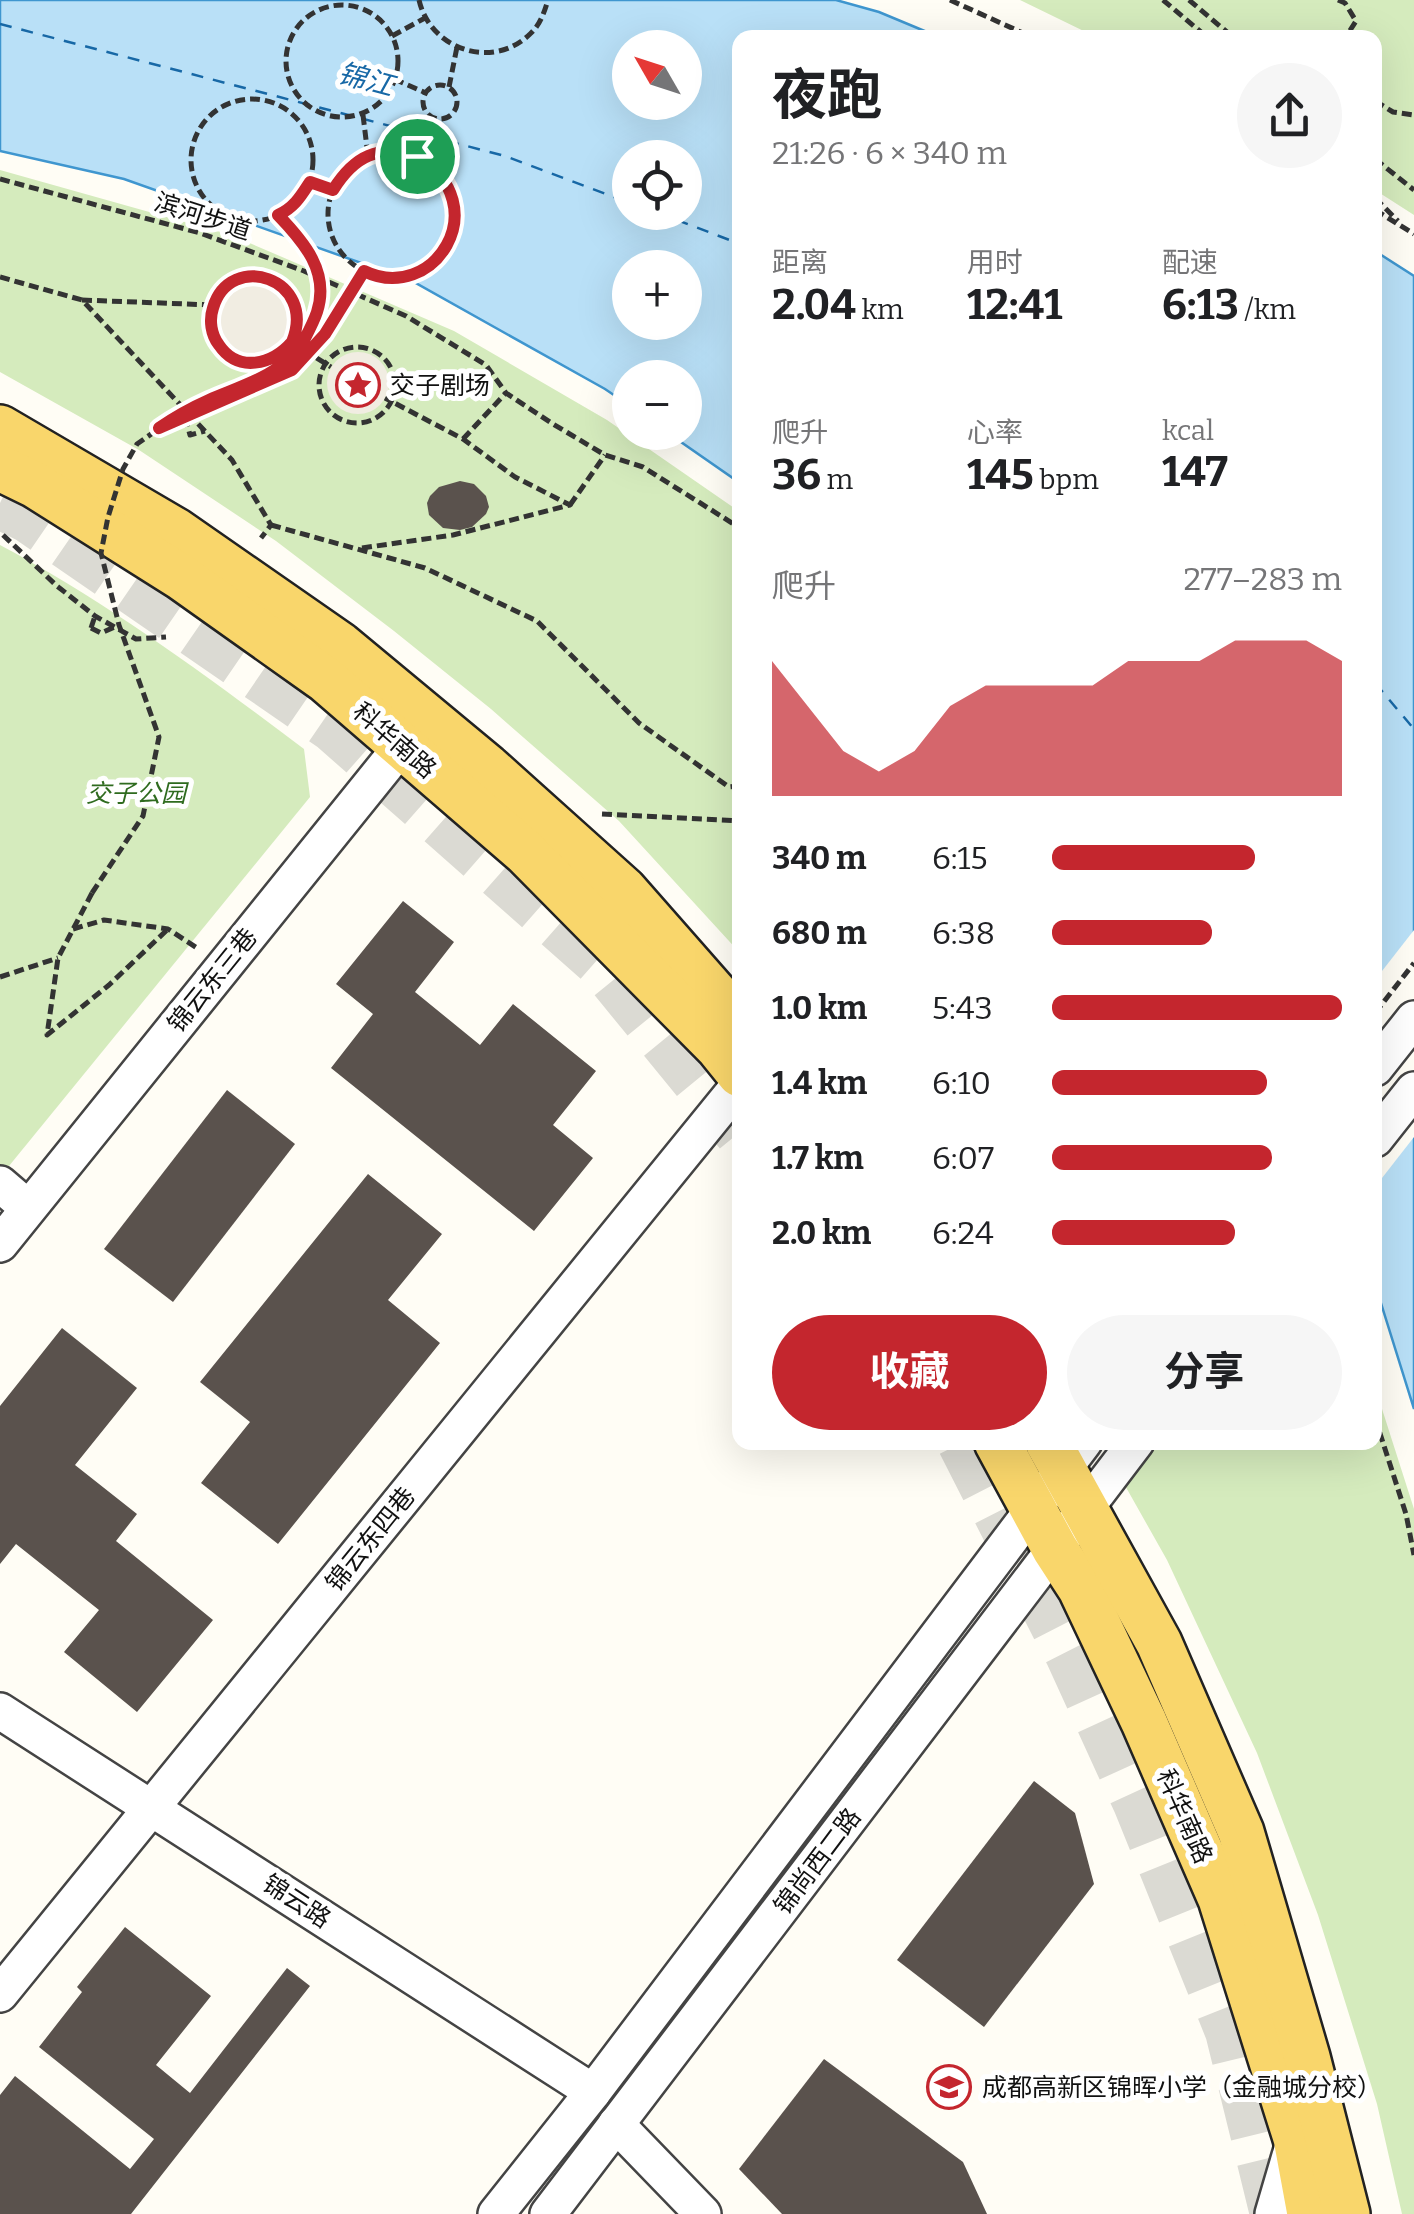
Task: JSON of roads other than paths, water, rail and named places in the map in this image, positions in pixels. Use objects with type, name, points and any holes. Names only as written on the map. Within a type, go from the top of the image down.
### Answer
[{"type":"main road","name":"科华南路","points":[[0,428],[176,530],[340,645],[525,852],[732,1064]]},
{"type":"main road","name":"科华南路","points":[[0,468],[181,577],[326,680],[414,731],[487,766],[624,890],[732,1013]]},
{"type":"main road","name":"科华南路","points":[[1000,1450],[1081,1589],[1221,1899],[1296,2138],[1310,2214]]},
{"type":"main road","name":"科华南路","points":[[1066,1452],[1087,1510],[1159,1644],[1241,1832],[1307,2057],[1347,2214]]},
{"type":"street","name":"锦云东三巷","points":[[0,1244],[414,731]]},
{"type":"street","points":[[1382,1059],[1414,1019]]},
{"type":"street","points":[[1382,1130],[1414,1090]]},
{"type":"street","name":"锦云东四巷","points":[[0,1994],[732,1094]]},
{"type":"street","points":[[0,1184],[28,1208]]},
{"type":"street","name":"锦尚西二路","points":[[548,2214],[1130,1450]]},
{"type":"street","points":[[496,2214],[593,2092],[1032,1508],[1066,1452]]},
{"type":"street","name":"锦云路","points":[[0,1711],[593,2092]]},
{"type":"street","points":[[616,2124],[703,2214]]},
{"type":"street","points":[[1273,2214],[1296,2138]]},
{"type":"water","name":"锦江","points":[[0,0],[836,0],[922,30],[732,30],[732,477],[692,450],[702,450],[702,360],[612,360],[612,394],[412,281],[124,179],[0,151]]},
{"type":"water","points":[[1382,255],[1414,276],[1414,1409],[1382,1306]]},
{"type":"tunnel","points":[[0,503],[29,517],[333,726],[601,962],[732,1122]]},
{"type":"tunnel","points":[[967,1450],[1071,1654],[1139,1803],[1231,2031],[1276,2214]]},
{"type":"place","name":"交子剧场","points":[[358,385]]},
{"type":"place","name":"成都高新区锦晖小学（金融城分校）","points":[[949,2087]]},
{"type":"park label","name":"交子公园","points":[[136,793]]}]
